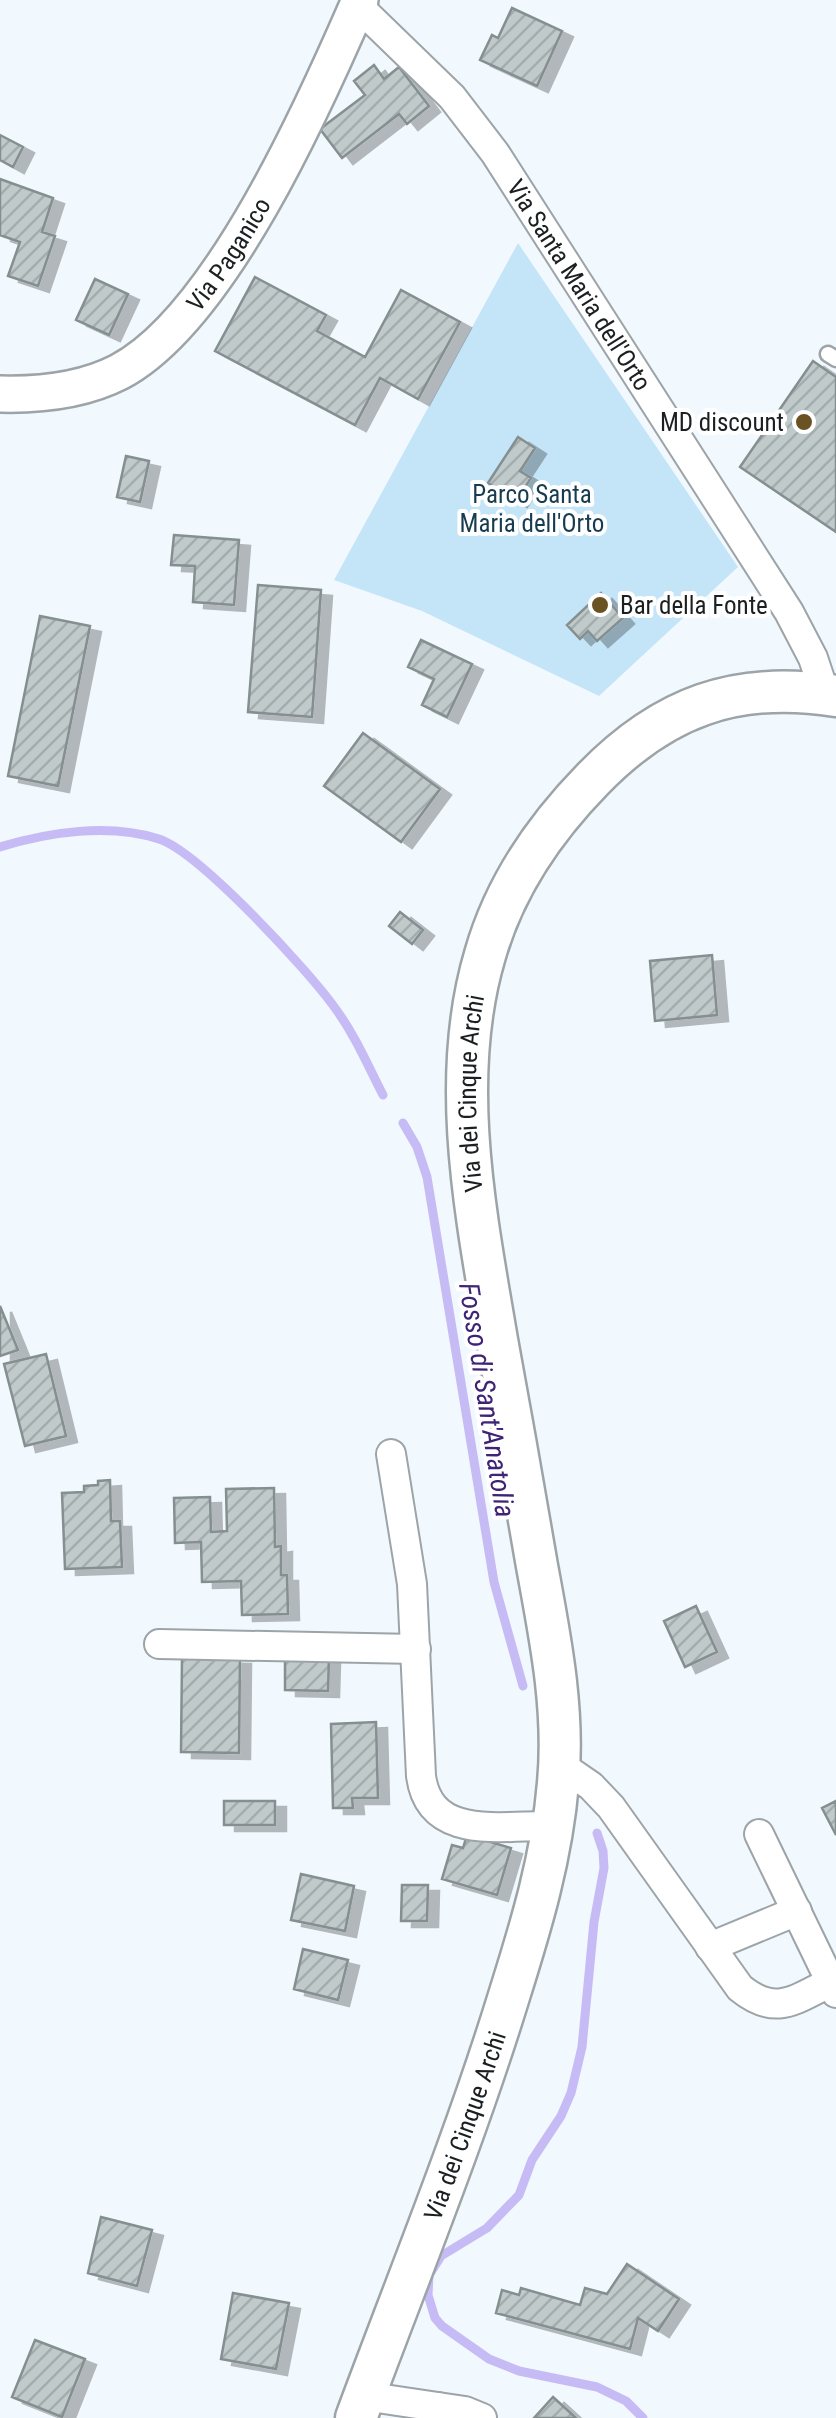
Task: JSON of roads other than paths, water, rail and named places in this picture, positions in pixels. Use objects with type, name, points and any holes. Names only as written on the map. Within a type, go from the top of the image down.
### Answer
[{"type":"main road","name":"Via dei Cinque Archi","points":[[360,2407],[488,2063],[536,1908],[553,1826],[560,1764],[554,1666],[476,1207],[468,1072],[480,974],[498,919],[532,856],[573,800],[626,748],[672,716],[718,698],[778,691],[830,695]]},
{"type":"street","name":"Via Paganico","points":[[0,394],[53,392],[105,378],[144,355],[186,315],[216,275],[263,198],[359,3]]},
{"type":"street","name":"Via Santa Maria dell'Orto","points":[[359,3],[452,97],[495,153],[789,612],[830,695]]},
{"type":"street","points":[[391,1454],[410,1566],[423,1793],[432,1809],[454,1822],[553,1826]]},
{"type":"street","points":[[158,1644],[416,1650]]},
{"type":"street","points":[[560,1764],[603,1797],[734,1983],[764,2003],[785,2003],[833,1987],[759,1834]]},
{"type":"street","points":[[710,1948],[797,1912]]},
{"type":"street","points":[[360,2407],[459,2410],[482,2418]]},
{"type":"waterway","name":"Fosso di Sant'Anatolia","points":[[0,847],[59,834],[120,831],[159,839],[177,848],[252,914],[321,990],[349,1029],[383,1095]]},
{"type":"waterway","name":"Fosso di Sant'Anatolia","points":[[403,1123],[417,1147],[427,1177],[494,1582],[523,1686]]},
{"type":"waterway","name":"Fosso di Sant'Anatolia","points":[[597,1833],[604,1868],[594,1922],[582,2047],[571,2093],[532,2160],[519,2195],[487,2228],[441,2256],[429,2275],[428,2295],[435,2318],[442,2326],[489,2359],[519,2371],[597,2387],[626,2401],[643,2418]]},
{"type":"place","name":"MD discount","points":[[804,422]]},
{"type":"place","name":"Bar della Fonte","points":[[600,605]]},
{"type":"park label","name":"Parco Santa Maria dell'Orto","points":[[532,508]]}]
